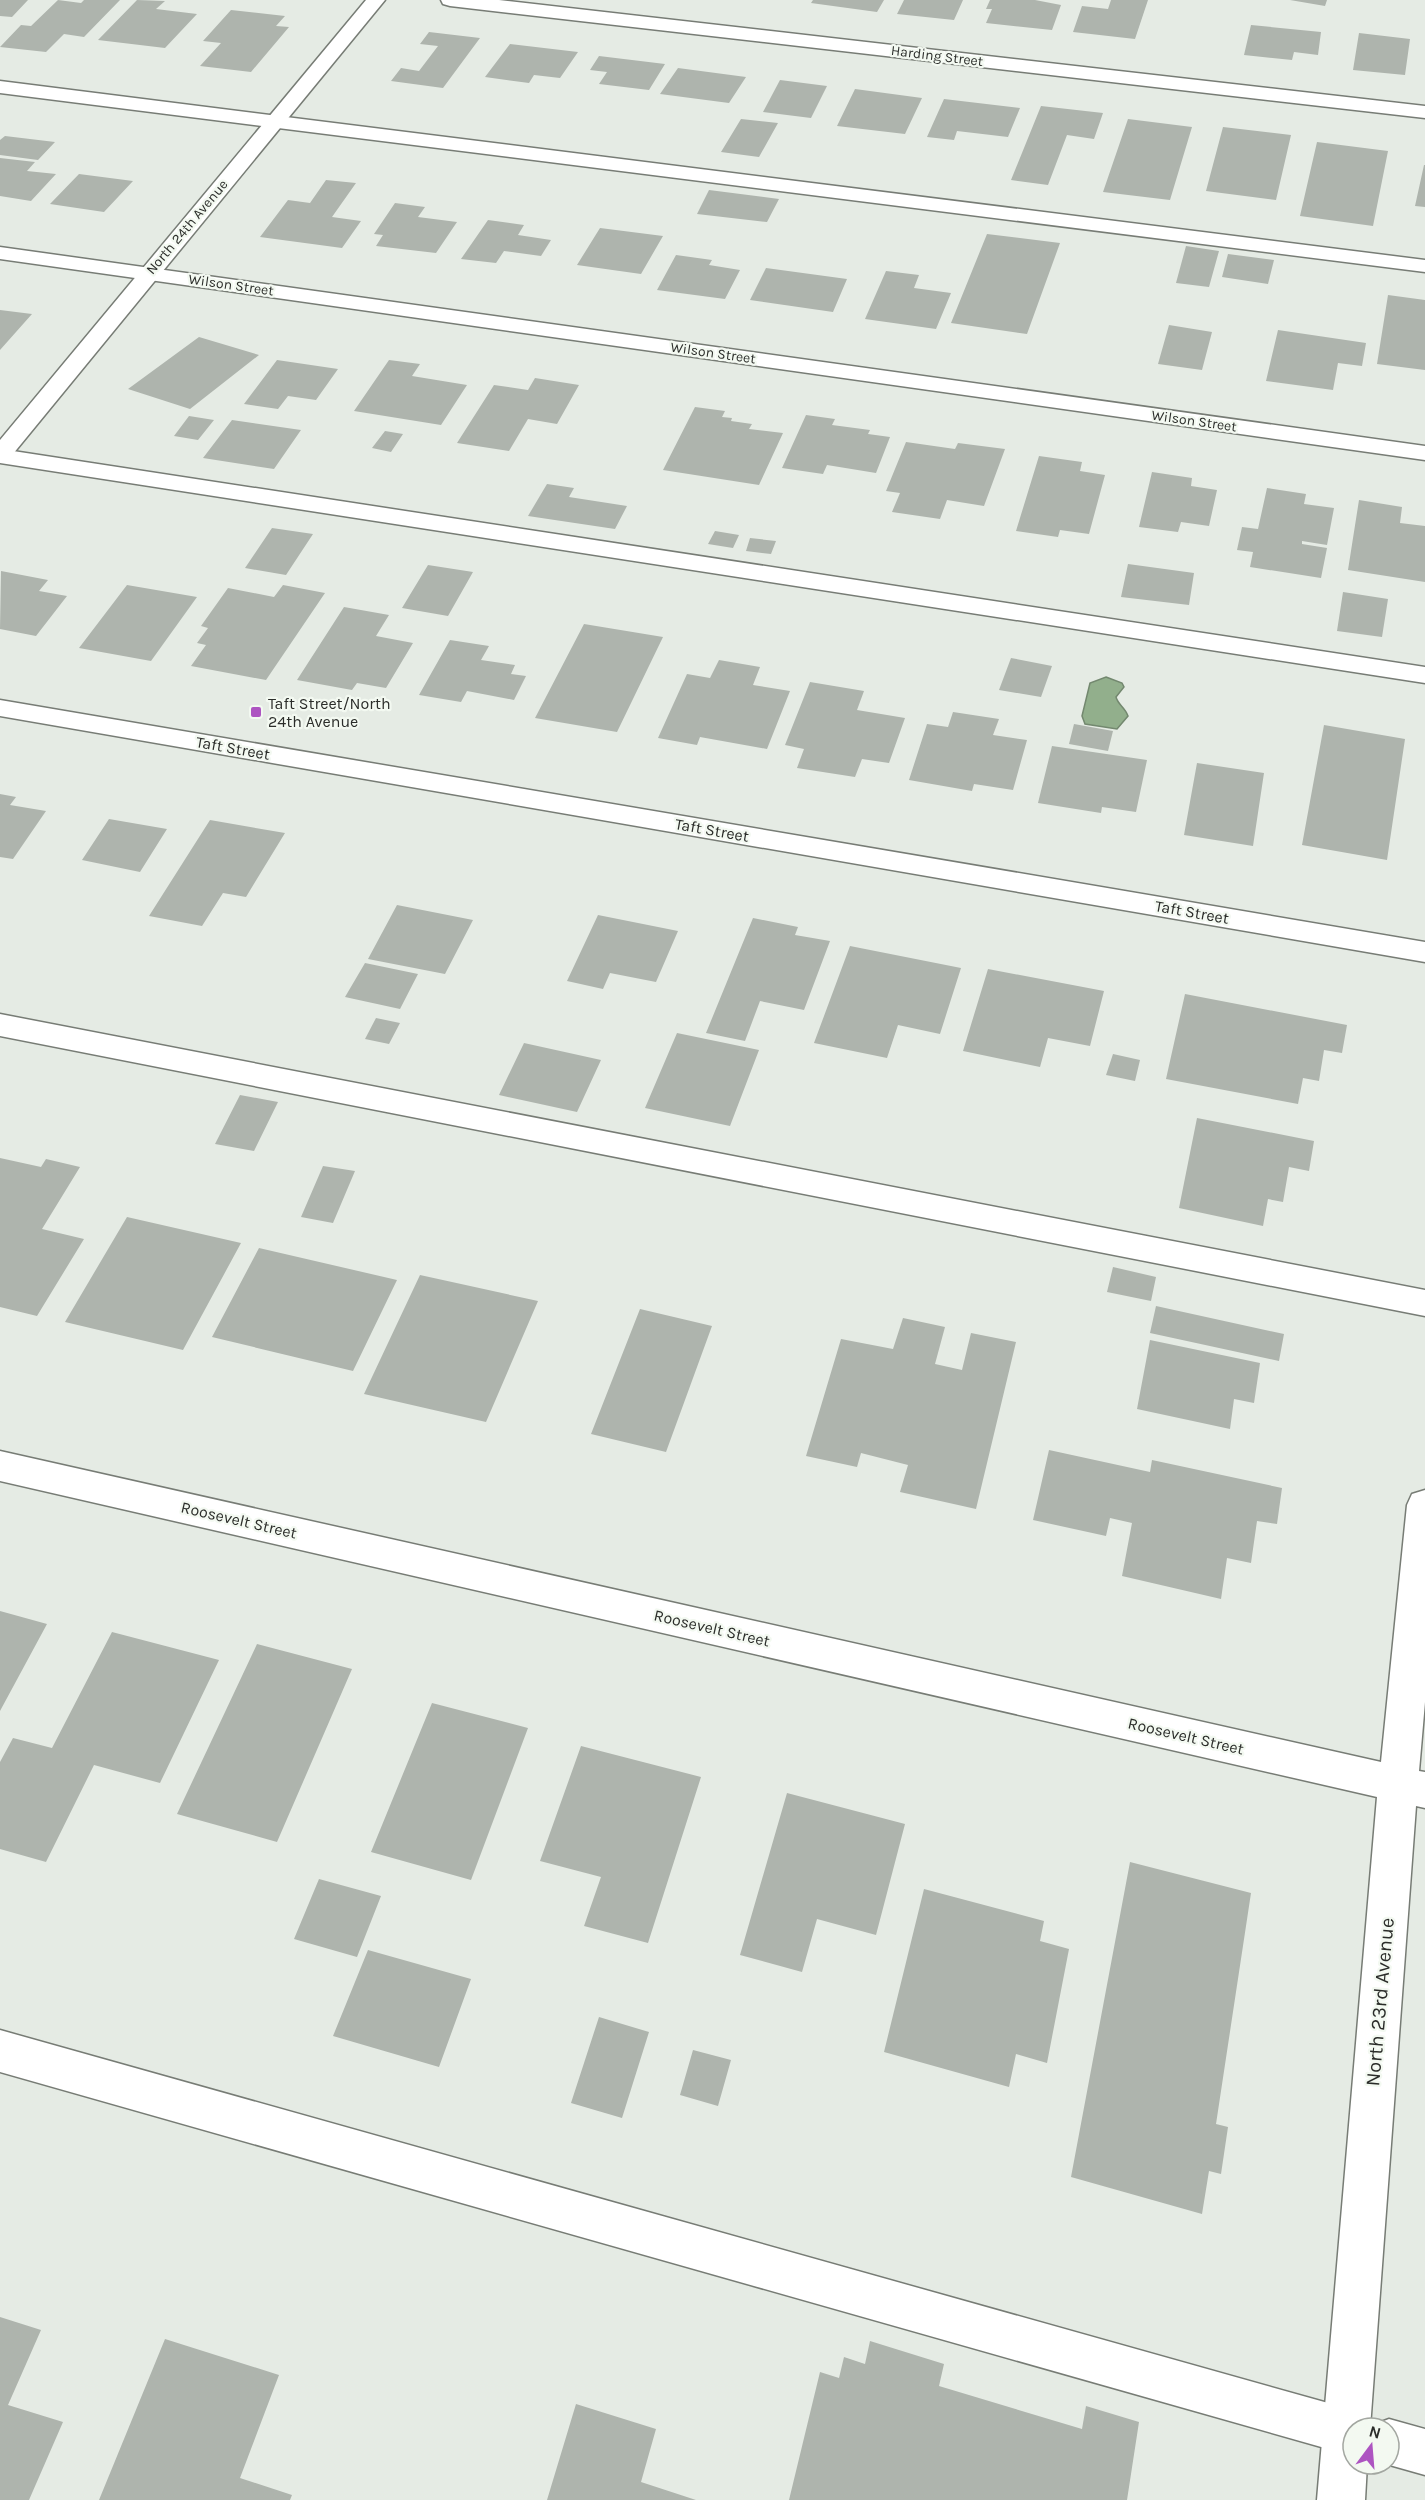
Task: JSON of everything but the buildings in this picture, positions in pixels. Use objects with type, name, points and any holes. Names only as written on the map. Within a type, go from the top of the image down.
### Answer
[{"type":"street","name":"North 24th Avenue","points":[[0,456],[376,0]]},
{"type":"street","name":"Harding Street","points":[[450,0],[1425,112]]},
{"type":"street","points":[[0,87],[1425,266]]},
{"type":"street","name":"Wilson Street","points":[[0,253],[1425,453]]},
{"type":"street","points":[[0,456],[1425,675]]},
{"type":"street","name":"Taft Street","points":[[0,708],[1425,952]]},
{"type":"street","points":[[0,1025],[1425,1303]]},
{"type":"street","name":"Roosevelt Street","points":[[0,1466],[1411,1787]]},
{"type":"street","name":"North 23rd Avenue","points":[[1352,2416],[1411,1787],[1425,1504]]},
{"type":"street","points":[[0,2051],[1341,2429]]},
{"type":"street","points":[[1401,2445],[1425,2452]]},
{"type":"street","name":"North 23rd Avenue","points":[[1341,2500],[1344,2476]]},
{"type":"shaded area","points":[[1106,677],[1122,683],[1124,687],[1116,697],[1128,716],[1117,729],[1085,724],[1082,716],[1090,683]]},
{"type":"place","name":"Taft Street/North 24th Avenue","points":[[256,712]]}]
